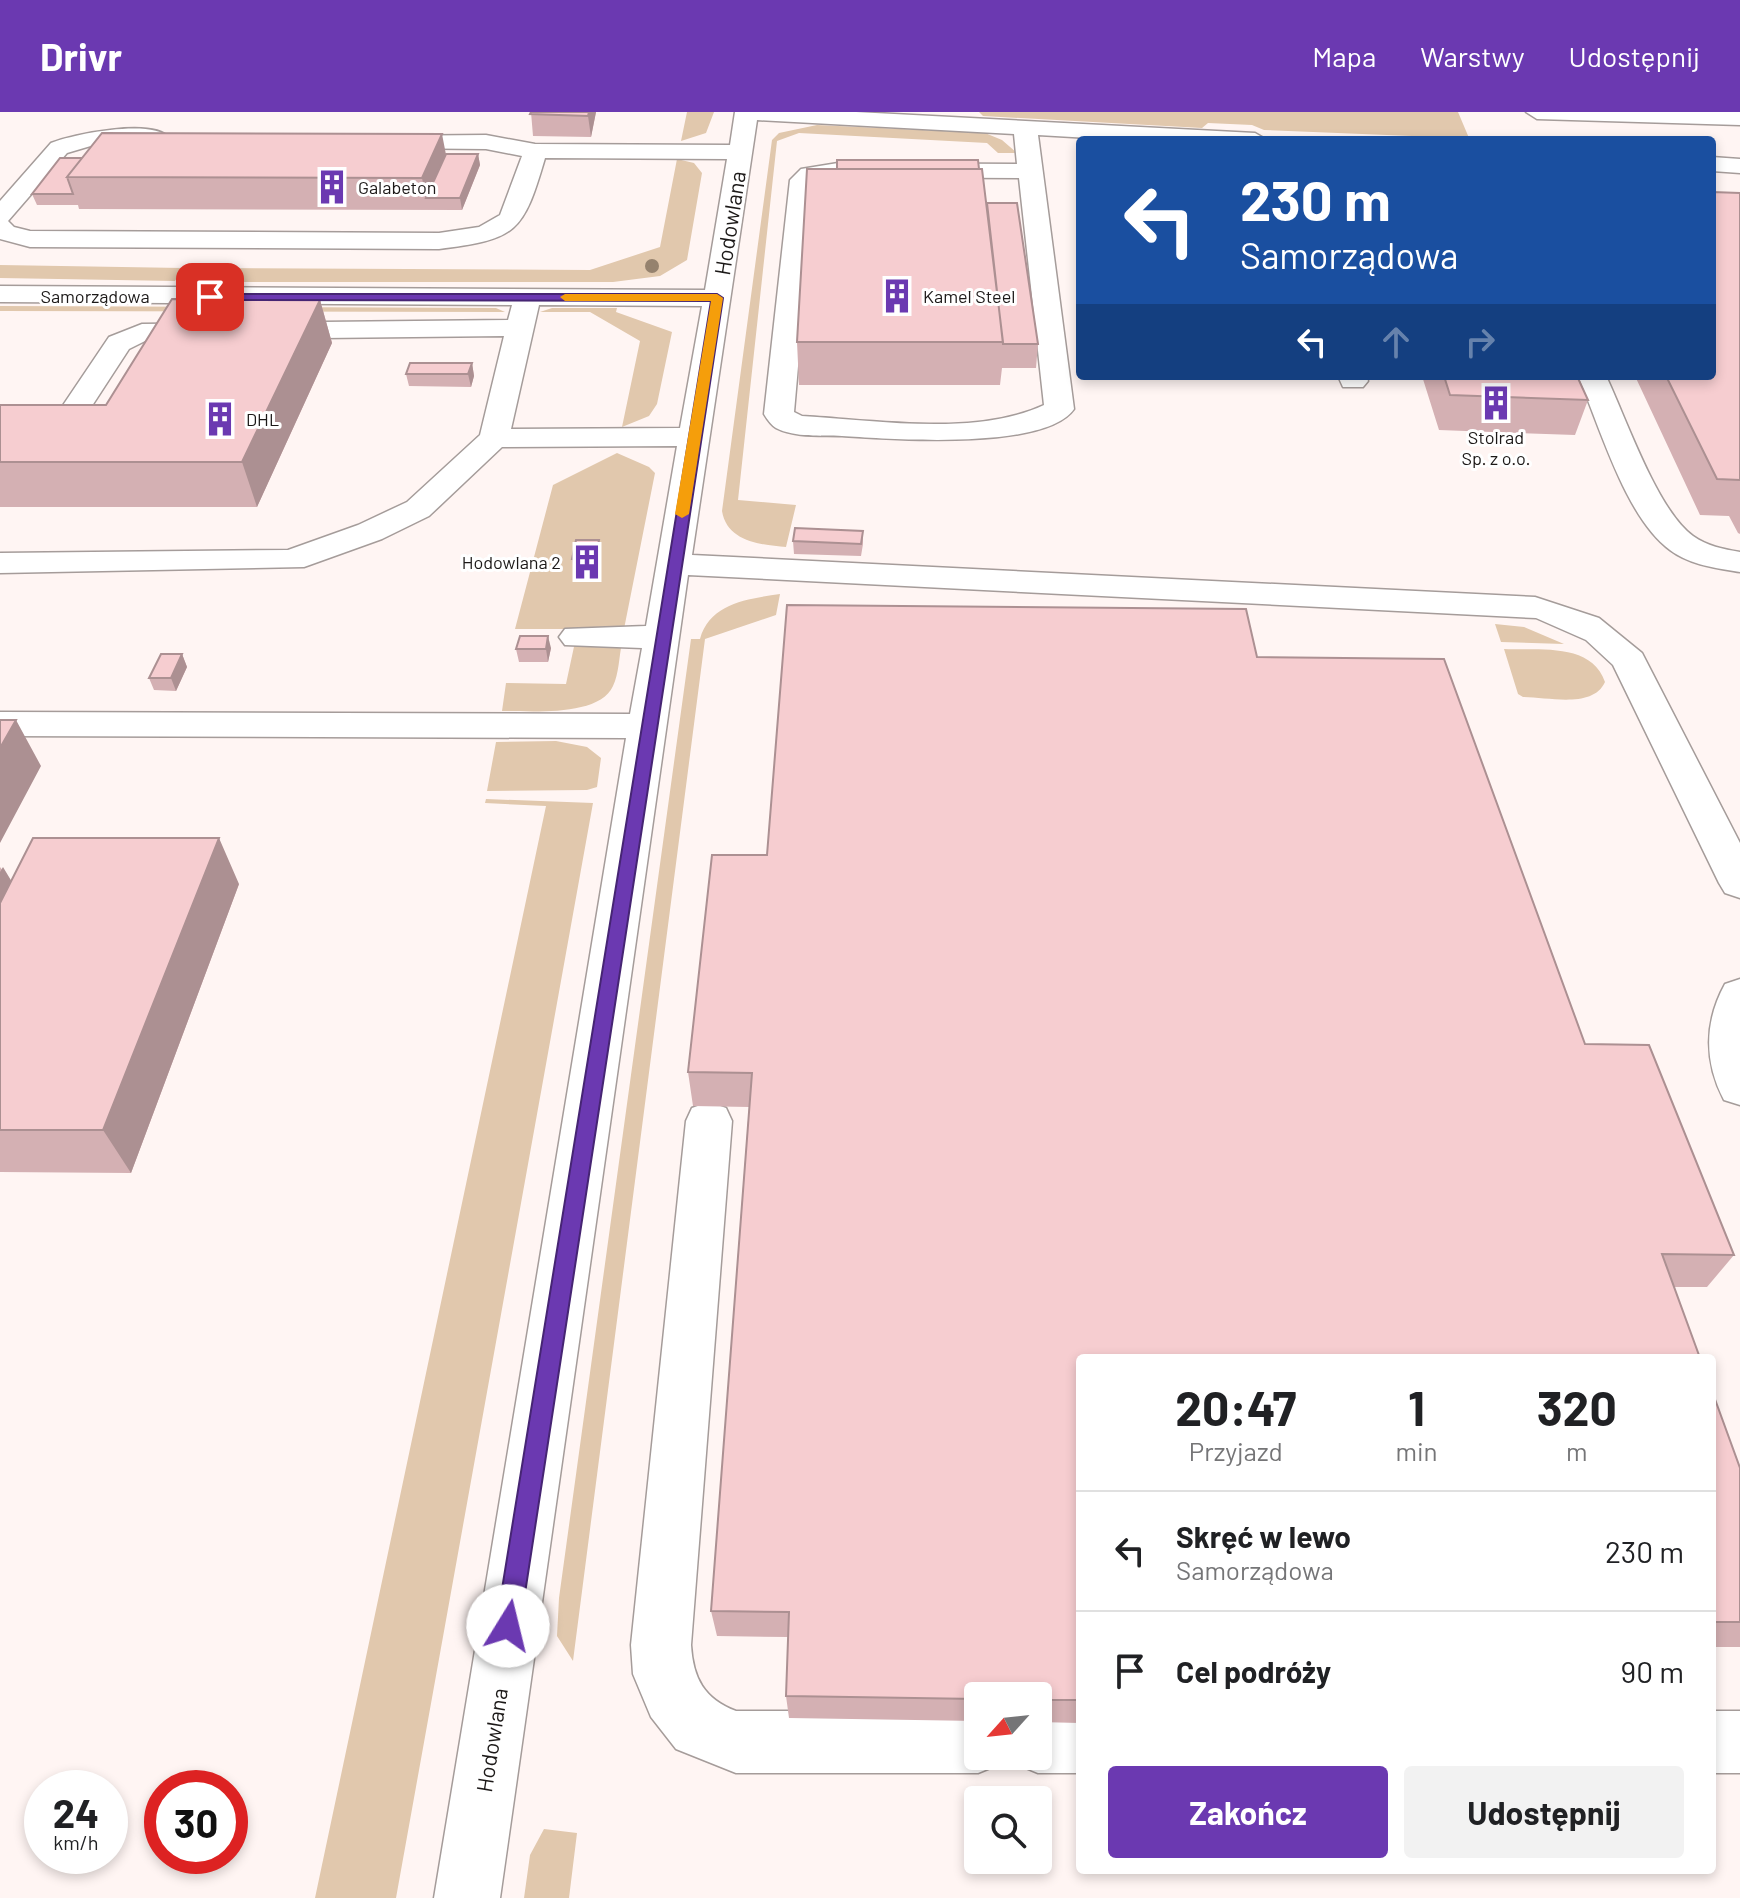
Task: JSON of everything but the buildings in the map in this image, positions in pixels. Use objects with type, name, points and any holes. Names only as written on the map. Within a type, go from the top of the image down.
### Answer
[{"type":"street","points":[[746,112],[1178,136]]},
{"type":"street","name":"Hodowlana","points":[[467,1898],[647,726],[746,112]]},
{"type":"street","points":[[1537,112],[1740,118]]},
{"type":"street","points":[[1620,115],[1632,136]]},
{"type":"street","points":[[1025,128],[1059,409],[1030,425],[991,431],[800,425],[786,421],[779,414],[802,180],[810,174],[838,170],[1030,171]]},
{"type":"street","points":[[0,216],[59,148],[68,143],[92,138],[176,138]]},
{"type":"street","points":[[362,141],[486,142],[535,151],[741,152]]},
{"type":"street","points":[[0,227],[5,233],[30,239],[439,241],[472,237],[493,233],[513,219],[535,151]]},
{"type":"street","points":[[1716,164],[1740,166]]},
{"type":"street","name":"Samorządowa","points":[[0,294],[717,298]]},
{"type":"street","points":[[0,563],[292,560],[370,532],[418,509],[494,438],[528,297]]},
{"type":"street","points":[[62,429],[119,343],[142,332],[519,328]]},
{"type":"street","points":[[1594,380],[1660,525],[1686,547],[1702,554],[1740,562]]},
{"type":"street","points":[[31,429],[101,428]]},
{"type":"street","points":[[494,438],[694,437]]},
{"type":"street","points":[[674,564],[1521,606],[1553,611],[1598,633],[1618,647],[1629,661],[1740,883]]},
{"type":"street","points":[[577,637],[662,637]]},
{"type":"street","points":[[0,724],[647,726]]},
{"type":"street","points":[[1740,996],[1729,1029],[1727,1049],[1740,1087]]},
{"type":"street","points":[[709,1121],[661,1645],[663,1674],[672,1696],[698,1727],[736,1742],[964,1742]]},
{"type":"street","points":[[1052,1742],[1076,1742]]},
{"type":"street","points":[[1716,1742],[1740,1742]]},
{"type":"shaded area","points":[[687,112],[714,112],[706,133],[681,141]]},
{"type":"shaded area","points":[[979,112],[1458,112],[1468,136],[1264,130],[1252,125],[1208,123],[1202,128],[983,116]]},
{"type":"shaded area","points":[[817,125],[985,133],[1002,140],[1017,153],[998,153],[987,143],[799,133],[777,141],[738,500],[796,505],[786,547],[757,543],[738,535],[725,521],[722,511],[772,140],[779,133]]},
{"type":"shaded area","points":[[677,159],[694,163],[702,173],[687,260],[660,276],[613,282],[192,282],[201,268],[590,270],[660,247]]},
{"type":"shaded area","points":[[0,265],[183,268],[175,281],[0,278]]},
{"type":"shaded area","points":[[0,306],[496,308],[505,312],[0,311]]},
{"type":"shaded area","points":[[552,308],[617,308],[616,312],[672,332],[657,404],[649,416],[622,427],[640,341],[590,312],[540,312]]},
{"type":"shaded area","points":[[617,453],[649,467],[655,473],[624,629],[515,629],[553,485]]},
{"type":"shaded area","points":[[780,594],[776,615],[705,639],[573,1661],[557,1636],[559,1598],[691,639],[700,639],[712,617],[721,610],[755,598]]},
{"type":"shaded area","points":[[1495,624],[1524,627],[1564,644],[1501,642]]},
{"type":"shaded area","points":[[575,642],[622,643],[615,681],[605,696],[579,708],[502,711],[506,683],[566,684]]},
{"type":"shaded area","points":[[1504,649],[1562,651],[1576,655],[1598,669],[1605,682],[1591,696],[1580,699],[1523,697],[1518,694]]},
{"type":"shaded area","points":[[556,741],[587,747],[601,758],[597,787],[587,790],[487,791],[496,742]]},
{"type":"shaded area","points":[[486,799],[593,803],[396,1898],[315,1898],[546,806],[485,803]]},
{"type":"shaded area","points":[[544,1829],[577,1833],[569,1898],[524,1898],[530,1855]]},
{"type":"slow traffic","points":[[565,297],[717,298],[682,514]]},
{"type":"place","name":"Galabeton","points":[[332,187]]},
{"type":"place","name":"Kamel Steel","points":[[897,296]]},
{"type":"place","name":"Stolrad Sp. z o.o.","points":[[1496,403]]},
{"type":"place","name":"DHL","points":[[220,419]]},
{"type":"place","name":"Hodowlana 2","points":[[587,562]]},
{"type":"route","points":[[210,297],[717,298],[647,726],[508,1626]]}]
